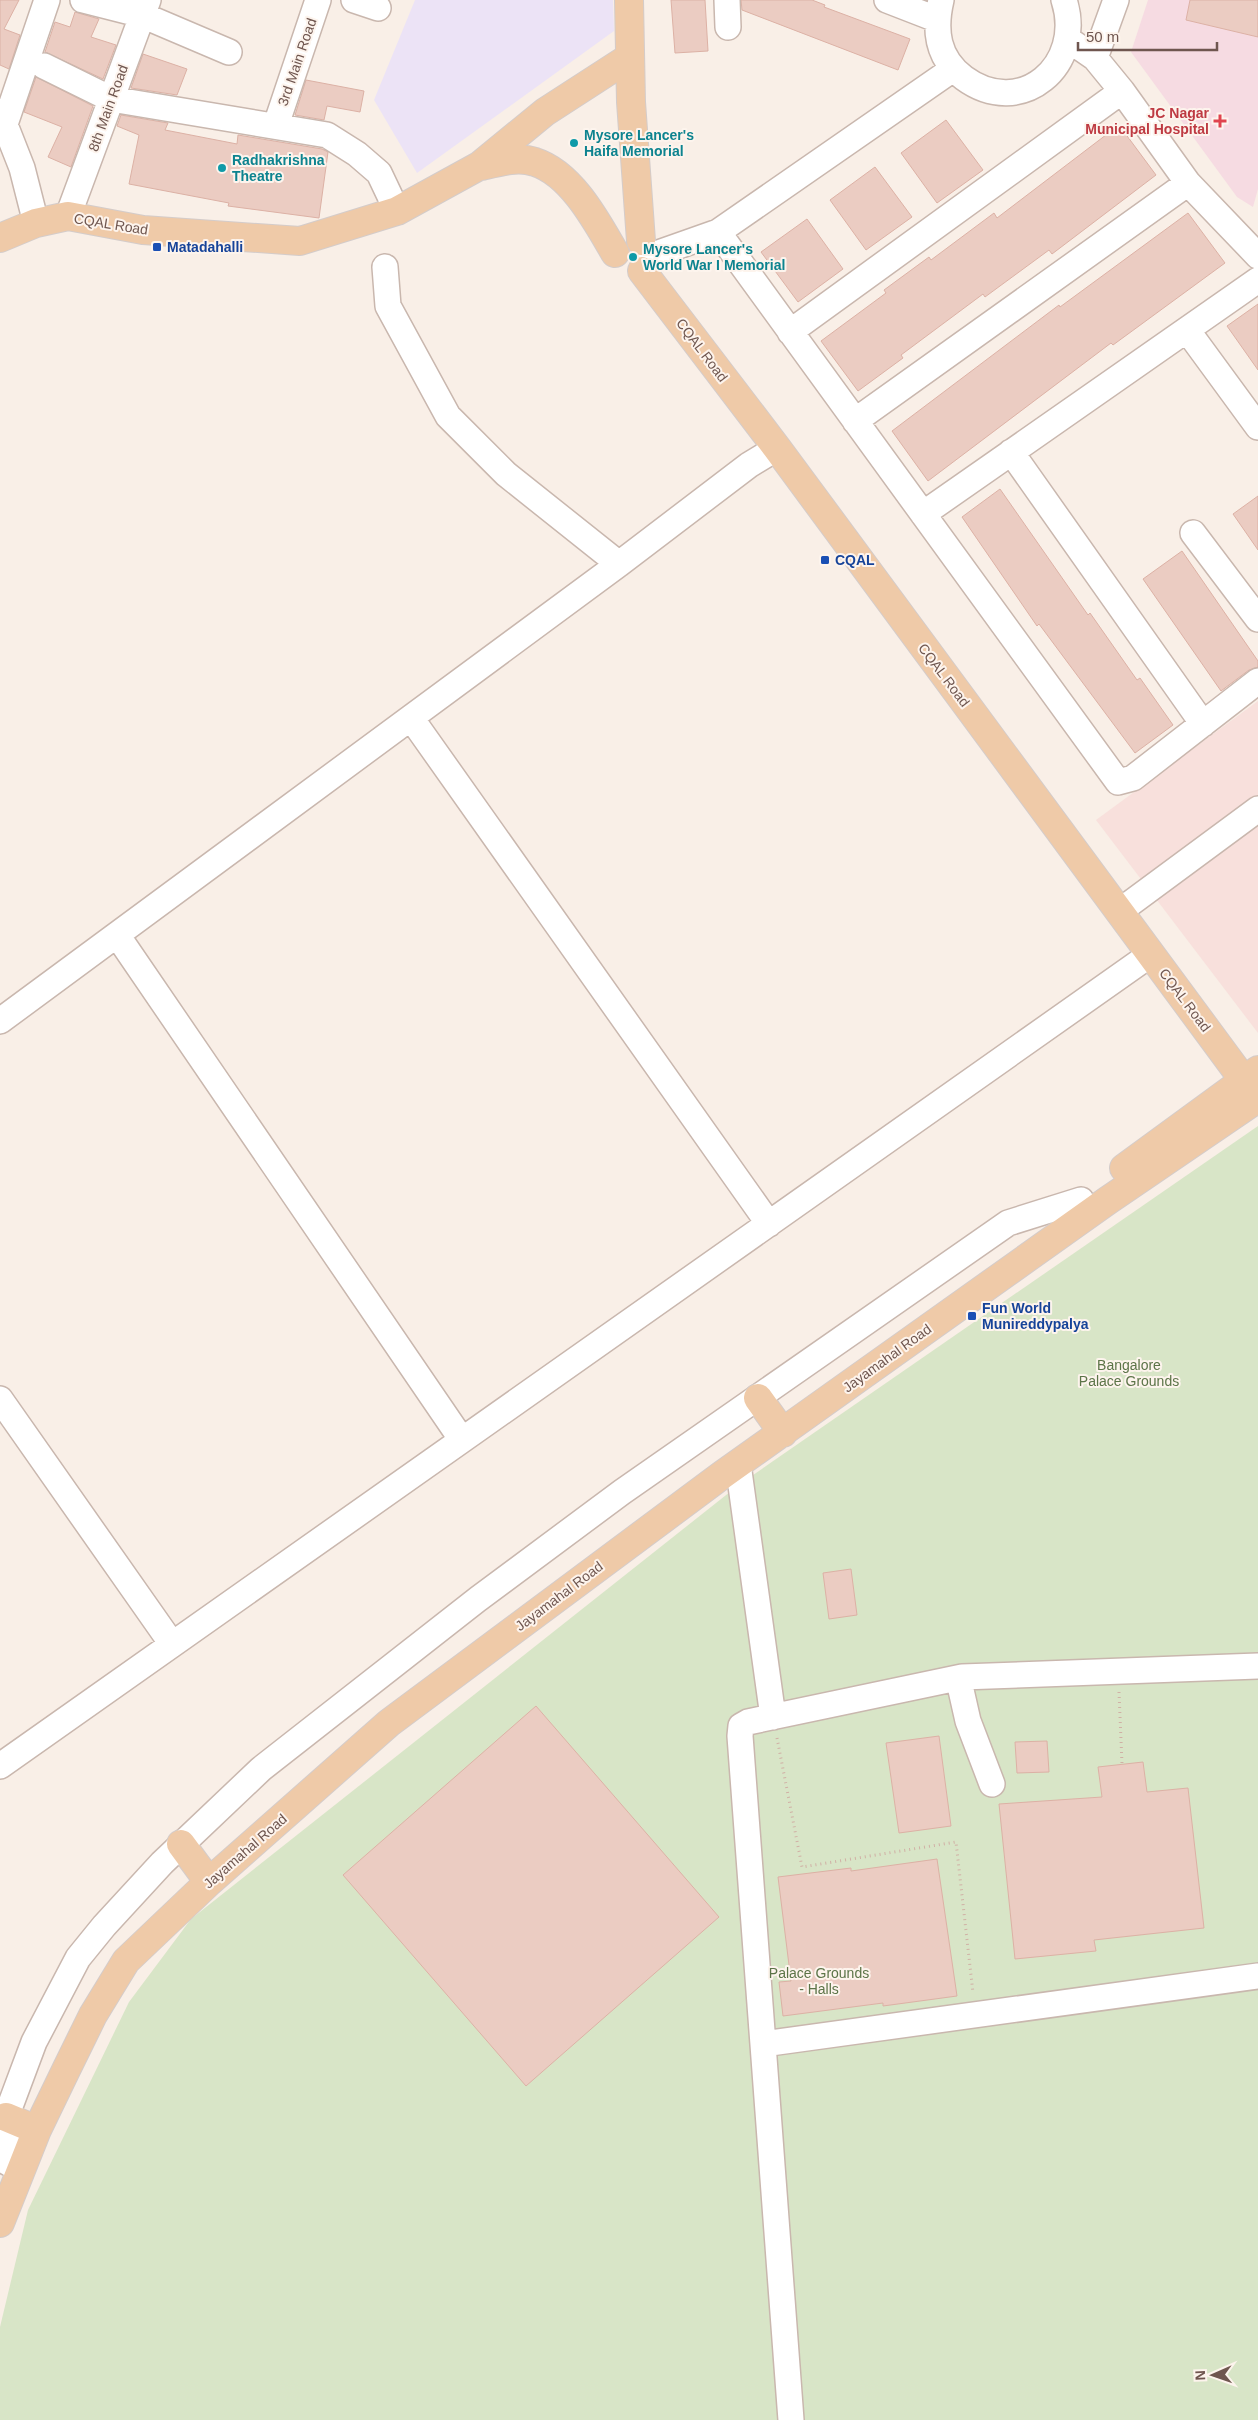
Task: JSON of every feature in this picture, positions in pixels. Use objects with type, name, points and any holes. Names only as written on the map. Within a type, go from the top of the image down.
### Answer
[{"type":"main road","points":[[629,0],[631,102],[644,256]]},
{"type":"main road","name":"CQAL Road","points":[[0,238],[36,223],[68,216],[143,230],[287,242],[300,241],[397,210],[479,166],[546,112],[630,57]]},
{"type":"main road","name":"CQAL Road","points":[[479,166],[510,160],[535,162],[556,173],[584,201],[615,253],[617,264],[626,272],[637,273],[644,256]]},
{"type":"main road","name":"CQAL Road","points":[[644,256],[777,448],[1151,954],[1254,1087]]},
{"type":"main road","name":"Jayamahal Road","points":[[4,2174],[23,2124],[126,1961],[205,1876],[389,1723],[724,1467],[771,1416],[1081,1200],[1254,1087]]},
{"type":"main road","name":"Jayamahal Road","points":[[771,1416],[1107,1201],[1254,1087]]},
{"type":"main road","points":[[182,1844],[205,1876]]},
{"type":"main road","name":"Jayamahal Road","points":[[0,2223],[23,2124]]},
{"type":"street","points":[[36,223],[22,168],[2,118],[47,0]]},
{"type":"street","points":[[83,0],[145,7],[229,52]]},
{"type":"street","name":"3rd Main Road","points":[[276,125],[318,0]]},
{"type":"street","points":[[354,0],[378,8]]},
{"type":"street","points":[[727,0],[728,27]]},
{"type":"street","points":[[887,0],[939,10],[938,40],[945,60],[952,69],[978,88],[1001,93],[1024,90],[1044,79],[1060,62],[1068,40],[1070,17],[1064,0]]},
{"type":"street","points":[[1095,58],[1116,0]]},
{"type":"street","name":"8th Main Road","points":[[68,216],[145,7]]},
{"type":"street","points":[[1068,40],[1095,58],[1122,91],[1188,183],[1258,256]]},
{"type":"street","points":[[44,66],[111,99],[327,135],[357,154],[379,173],[397,210]]},
{"type":"street","points":[[644,256],[718,232],[952,69]]},
{"type":"street","points":[[790,332],[1122,91]]},
{"type":"street","points":[[855,421],[1188,183]]},
{"type":"street","points":[[718,232],[1118,782],[1133,778],[1258,681]]},
{"type":"street","points":[[384,267],[388,306],[448,416],[506,474],[619,564]]},
{"type":"street","points":[[923,514],[1258,280]]},
{"type":"street","points":[[1186,330],[1258,427]]},
{"type":"street","points":[[0,1021],[619,564],[750,465],[777,448]]},
{"type":"street","points":[[1012,452],[1203,724]]},
{"type":"street","points":[[1193,532],[1258,619]]},
{"type":"street","points":[[411,718],[768,1224]]},
{"type":"street","points":[[1120,912],[1258,809]]},
{"type":"street","points":[[117,935],[462,1440]]},
{"type":"street","points":[[0,1766],[1151,954]]},
{"type":"street","points":[[0,1400],[172,1644]]},
{"type":"street","points":[[23,2124],[34,2042],[78,1958],[104,1926],[182,1844],[261,1769],[324,1718],[574,1527],[771,1416]]},
{"type":"street","points":[[724,1467],[772,1717]]},
{"type":"street","points":[[930,1684],[961,1690],[1060,1680],[1119,1686],[1258,1666]]},
{"type":"street","points":[[791,2420],[740,1736],[741,1726],[748,1722],[962,1677],[1060,1680],[1178,1676],[1258,1683]]},
{"type":"street","points":[[961,1690],[968,1721],[992,1784]]},
{"type":"street","points":[[763,2044],[1258,1976]]},
{"type":"path","points":[[1119,1686],[1122,1764]]},
{"type":"path","points":[[772,1717],[802,1867],[956,1842],[976,2016]]},
{"type":"shaded area","points":[[415,0],[613,0],[614,31],[417,173],[374,100]]},
{"type":"shaded area","name":"JC Nagar Municipal Hospital","points":[[1148,0],[1258,0],[1258,189],[1253,207],[1237,197],[1131,52]]},
{"type":"shaded area","points":[[1258,701],[1258,1033],[1096,820]]},
{"type":"green space","name":"Palace Grounds - Halls","points":[[1258,1126],[1258,2420],[0,2420],[0,2327],[28,2210],[129,2002],[191,1919],[740,1484]]},
{"type":"building","points":[[0,0],[19,0],[4,29],[20,35],[9,69],[0,65]]},
{"type":"building","points":[[671,0],[705,0],[708,51],[675,53]]},
{"type":"building","points":[[741,0],[812,0],[825,5],[824,7],[910,39],[898,70],[742,10]]},
{"type":"building","points":[[1190,0],[1258,0],[1258,37],[1186,20]]},
{"type":"building","points":[[75,12],[99,19],[91,37],[116,45],[103,79],[45,52],[55,22],[70,27]]},
{"type":"building","points":[[143,54],[187,69],[177,95],[131,88]]},
{"type":"building","points":[[36,77],[93,106],[71,167],[48,157],[62,127],[24,112]]},
{"type":"building","points":[[306,80],[364,91],[360,112],[327,106],[324,120],[295,115]]},
{"type":"building","points":[[121,115],[168,123],[165,130],[237,144],[238,135],[322,149],[328,152],[319,218],[228,206],[229,203],[129,184],[139,135],[117,126]]},
{"type":"building","points":[[946,120],[983,170],[937,203],[901,153]]},
{"type":"building","points":[[1119,125],[1156,175],[1052,254],[1049,250],[985,297],[983,294],[901,355],[903,358],[858,391],[821,341],[886,293],[884,290],[929,257],[931,260],[994,213],[997,218]]},
{"type":"building","points":[[875,167],[912,217],[866,250],[830,200]]},
{"type":"building","points":[[1188,213],[1225,263],[1113,345],[1111,343],[928,481],[892,431],[1059,305],[1060,307]]},
{"type":"building","points":[[807,219],[843,269],[798,302],[761,252]]},
{"type":"building","points":[[1258,304],[1258,370],[1227,326]]},
{"type":"building","points":[[1000,489],[1088,615],[1090,613],[1137,680],[1140,678],[1173,725],[1135,753],[1039,624],[1037,626],[962,517]]},
{"type":"building","points":[[1258,496],[1258,550],[1233,514]]},
{"type":"building","points":[[1182,551],[1258,661],[1258,667],[1249,670],[1221,691],[1143,579]]},
{"type":"building","points":[[851,1569],[857,1615],[829,1619],[823,1573]]},
{"type":"building","points":[[536,1706],[719,1917],[526,2086],[343,1875]]},
{"type":"building","points":[[939,1736],[951,1826],[899,1833],[886,1743]]},
{"type":"building","points":[[1047,1741],[1049,1772],[1017,1773],[1015,1742]]},
{"type":"building","points":[[1143,1762],[1147,1792],[1188,1788],[1204,1928],[1094,1940],[1096,1951],[1015,1959],[999,1804],[1102,1797],[1098,1767]]},
{"type":"building","points":[[937,1859],[957,1996],[783,2016],[779,1982],[791,1981],[778,1877],[851,1868],[851,1871]]},
{"type":"place","name":"JC Nagar Municipal Hospital","points":[[1220,121]]},
{"type":"place","name":"Mysore Lancer's Haifa Memorial","points":[[574,143]]},
{"type":"place","name":"Radhakrishna Theatre","points":[[222,168]]},
{"type":"place","name":"Matadahalli","points":[[157,247]]},
{"type":"place","name":"Mysore Lancer's World War I Memorial","points":[[633,257]]},
{"type":"place","name":"CQAL","points":[[825,560]]},
{"type":"place","name":"Fun World Munireddypalya","points":[[972,1316]]},
{"type":"park label","name":"Bangalore Palace Grounds","points":[[1129,1374]]}]
